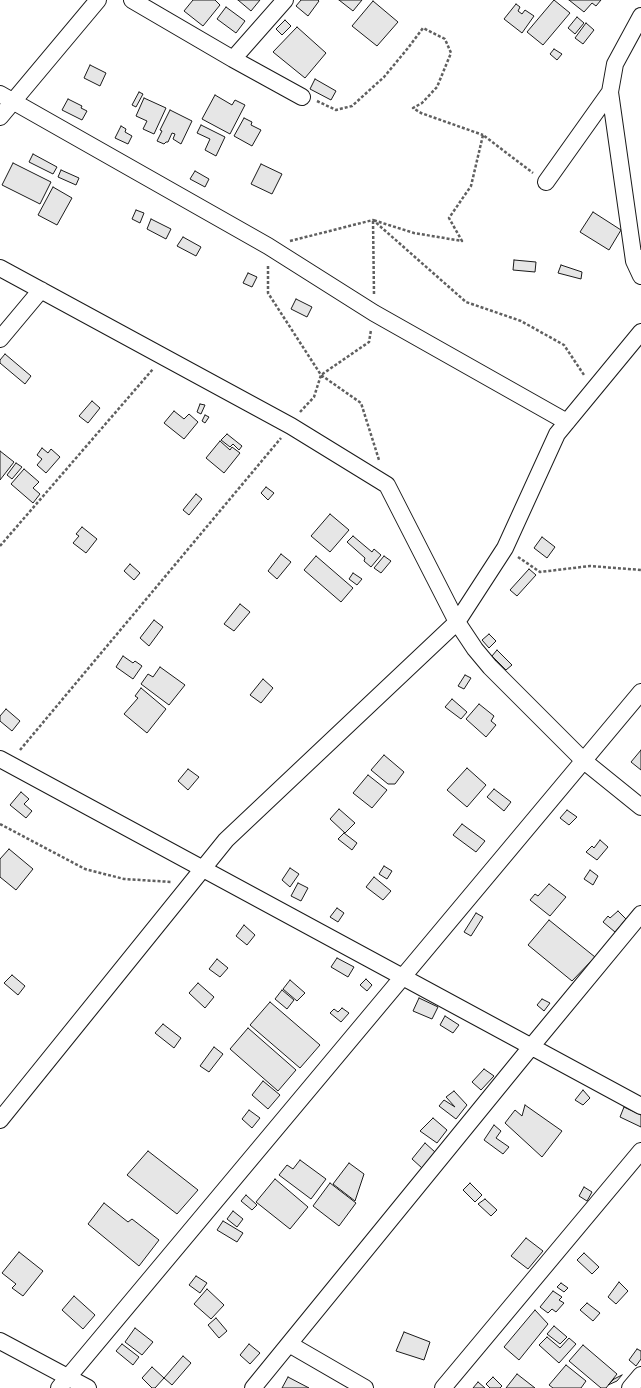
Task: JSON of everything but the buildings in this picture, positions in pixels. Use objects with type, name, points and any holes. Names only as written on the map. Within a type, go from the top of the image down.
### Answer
[{"type":"street","points":[[0,117],[6,98],[98,0]]},
{"type":"street","points":[[132,0],[233,59],[302,96]]},
{"type":"street","points":[[233,59],[285,0]]},
{"type":"street","points":[[641,16],[615,64],[610,92],[641,276]]},
{"type":"street","points":[[546,182],[610,92]]},
{"type":"street","points":[[6,98],[268,246],[374,313],[567,422]]},
{"type":"street","points":[[0,268],[291,426],[387,485],[457,622],[475,649],[490,668],[584,761],[641,807]]},
{"type":"street","points":[[0,339],[41,290]]},
{"type":"street","points":[[0,1120],[226,840],[457,622],[505,548],[558,434],[641,332]]},
{"type":"street","points":[[63,1382],[641,692]]},
{"type":"street","points":[[4,761],[641,1106]]},
{"type":"street","points":[[253,1388],[531,1046],[641,914]]},
{"type":"street","points":[[443,1388],[641,1151]]},
{"type":"street","points":[[0,1341],[63,1382],[88,1388]]},
{"type":"street","points":[[289,1344],[365,1388]]},
{"type":"street","points":[[630,1388],[641,1375]]},
{"type":"path","points":[[302,96],[336,110],[352,106],[384,77],[423,28],[445,39],[451,53],[437,86],[422,102],[413,108],[421,113],[483,135],[546,182]]},
{"type":"path","points":[[4,761],[291,426],[303,408],[314,398],[321,375],[369,342],[374,313],[373,220],[414,233],[462,241],[449,218],[471,186],[483,135]]},
{"type":"path","points":[[0,546],[164,357]]},
{"type":"path","points":[[505,548],[540,572],[590,566],[641,570]]},
{"type":"path","points":[[0,824],[85,869],[124,878],[190,883]]}]
